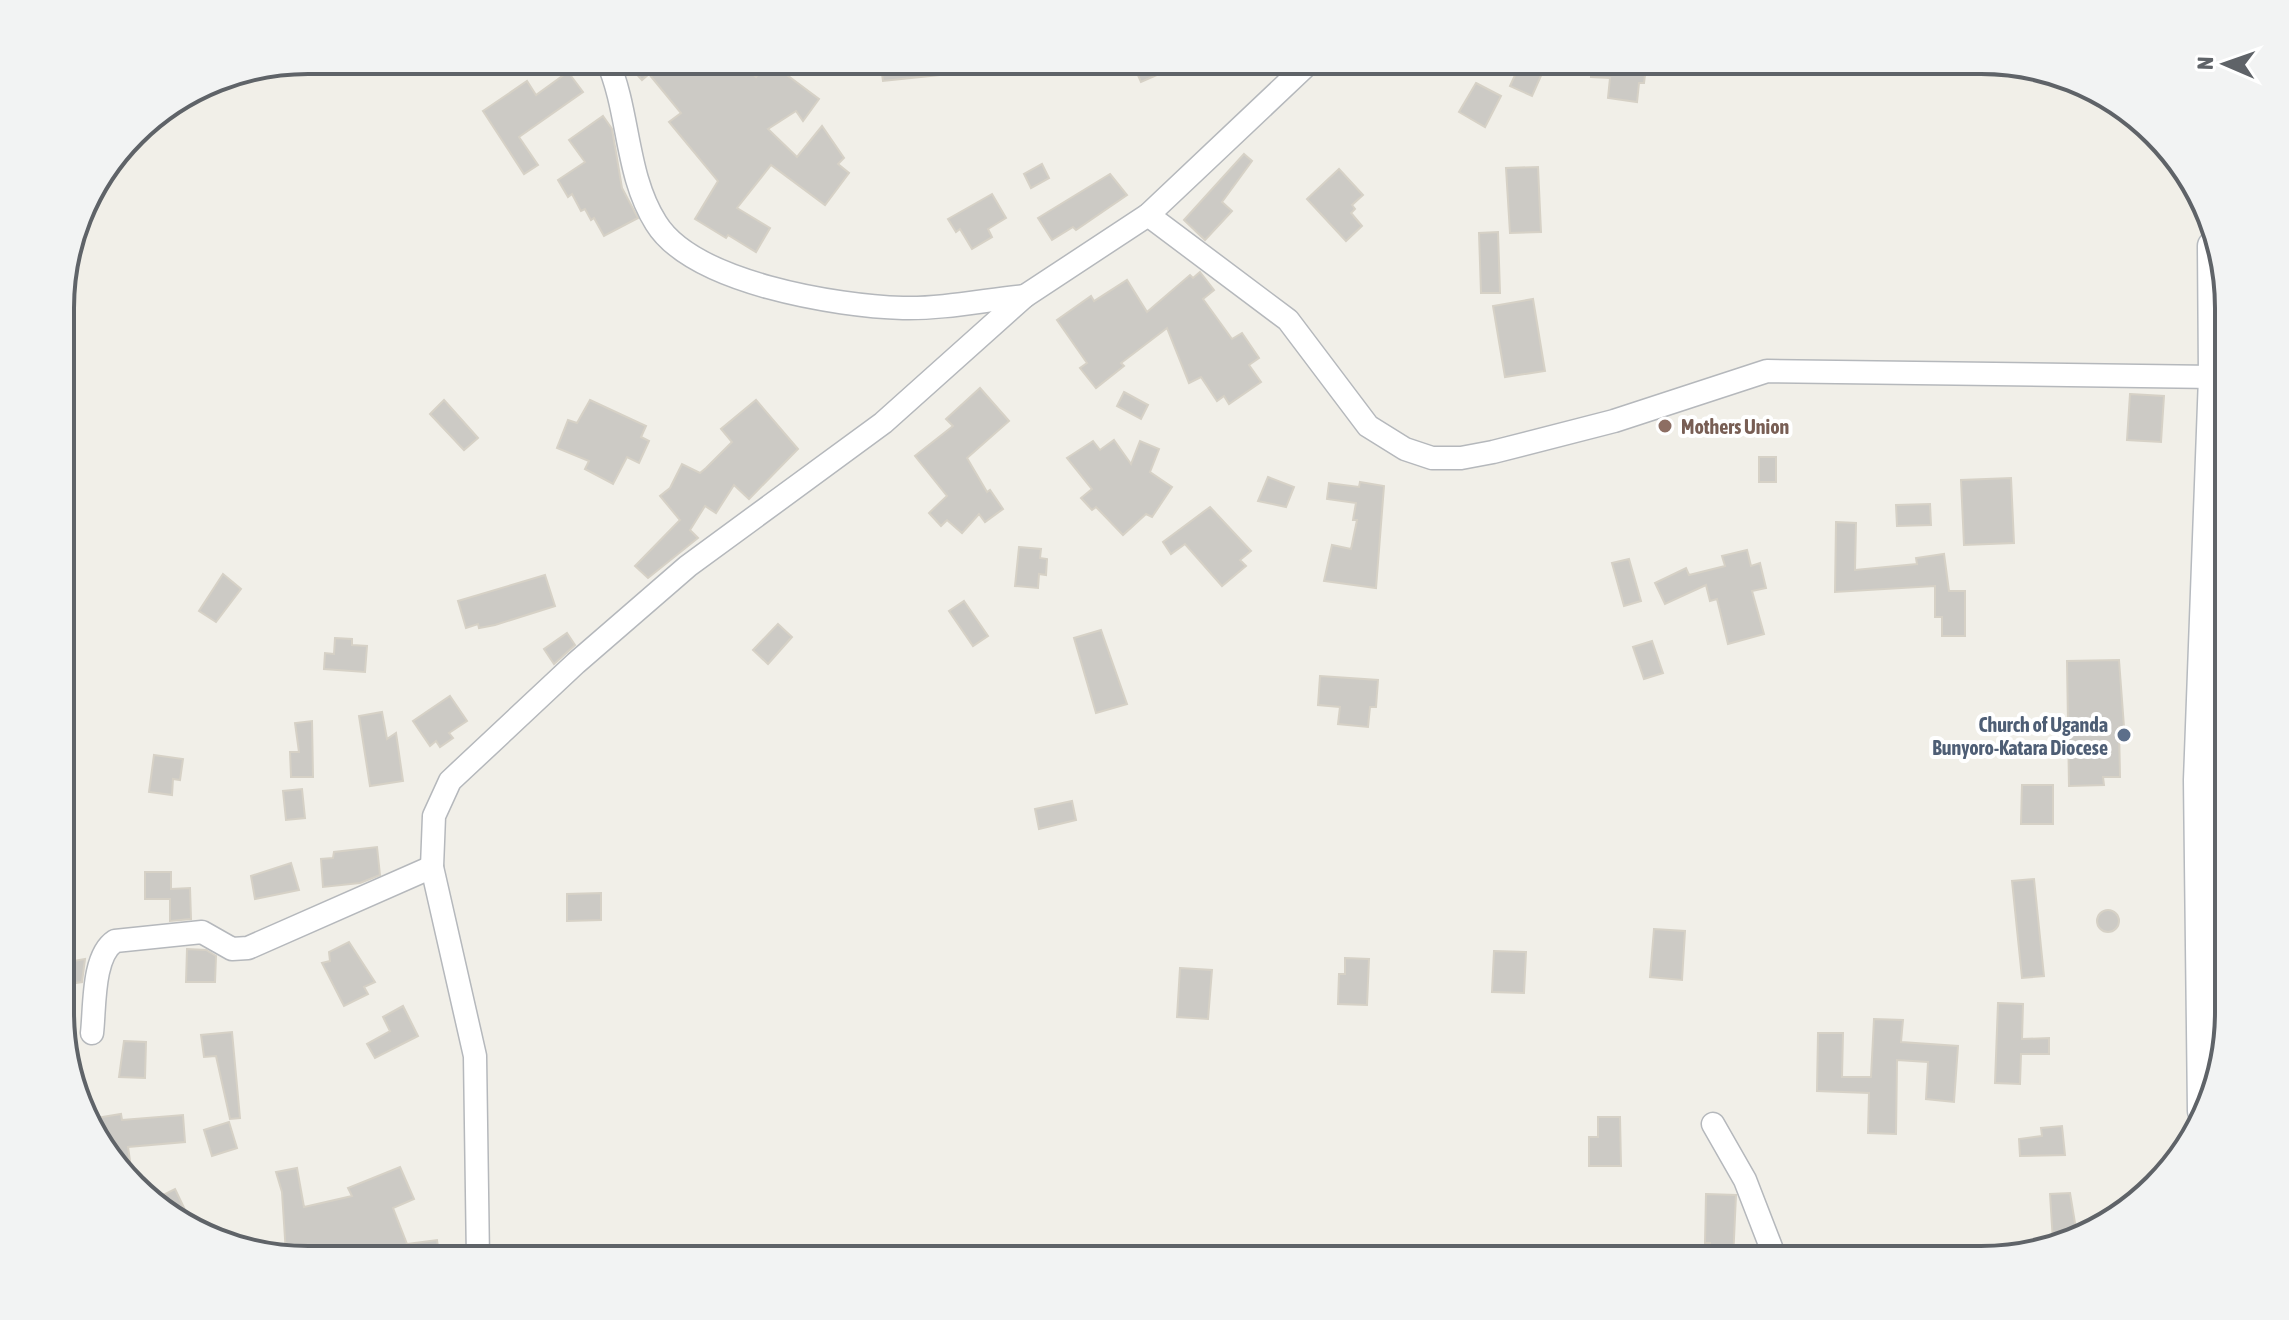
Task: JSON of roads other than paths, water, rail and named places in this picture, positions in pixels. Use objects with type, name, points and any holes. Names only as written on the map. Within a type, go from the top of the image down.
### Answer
[{"type":"street","points":[[610,74],[638,186],[648,209],[667,237],[706,264],[746,282],[798,294],[905,308],[1025,296]]},
{"type":"street","points":[[478,1246],[475,1056],[432,867],[434,816],[450,781],[576,663],[688,566],[883,423],[1025,296],[1148,215],[1297,74]]},
{"type":"street","points":[[1148,215],[1288,320],[1368,426],[1405,449],[1432,458],[1461,458],[1493,452],[1584,429],[1767,371],[2214,377]]},
{"type":"street","points":[[2204,1081],[2214,778],[2200,696],[2214,377],[2213,282]]},
{"type":"street","points":[[2200,696],[2214,679]]},
{"type":"street","points":[[92,1033],[101,960],[107,946],[115,941],[202,932],[232,949],[248,948],[432,867]]},
{"type":"street","points":[[1713,1124],[1745,1180],[1770,1245]]},
{"type":"place","name":"Mothers Union","points":[[1665,426]]},
{"type":"place","name":"Church of Uganda Bunyoro-Katara Diocese","points":[[2124,735]]}]
